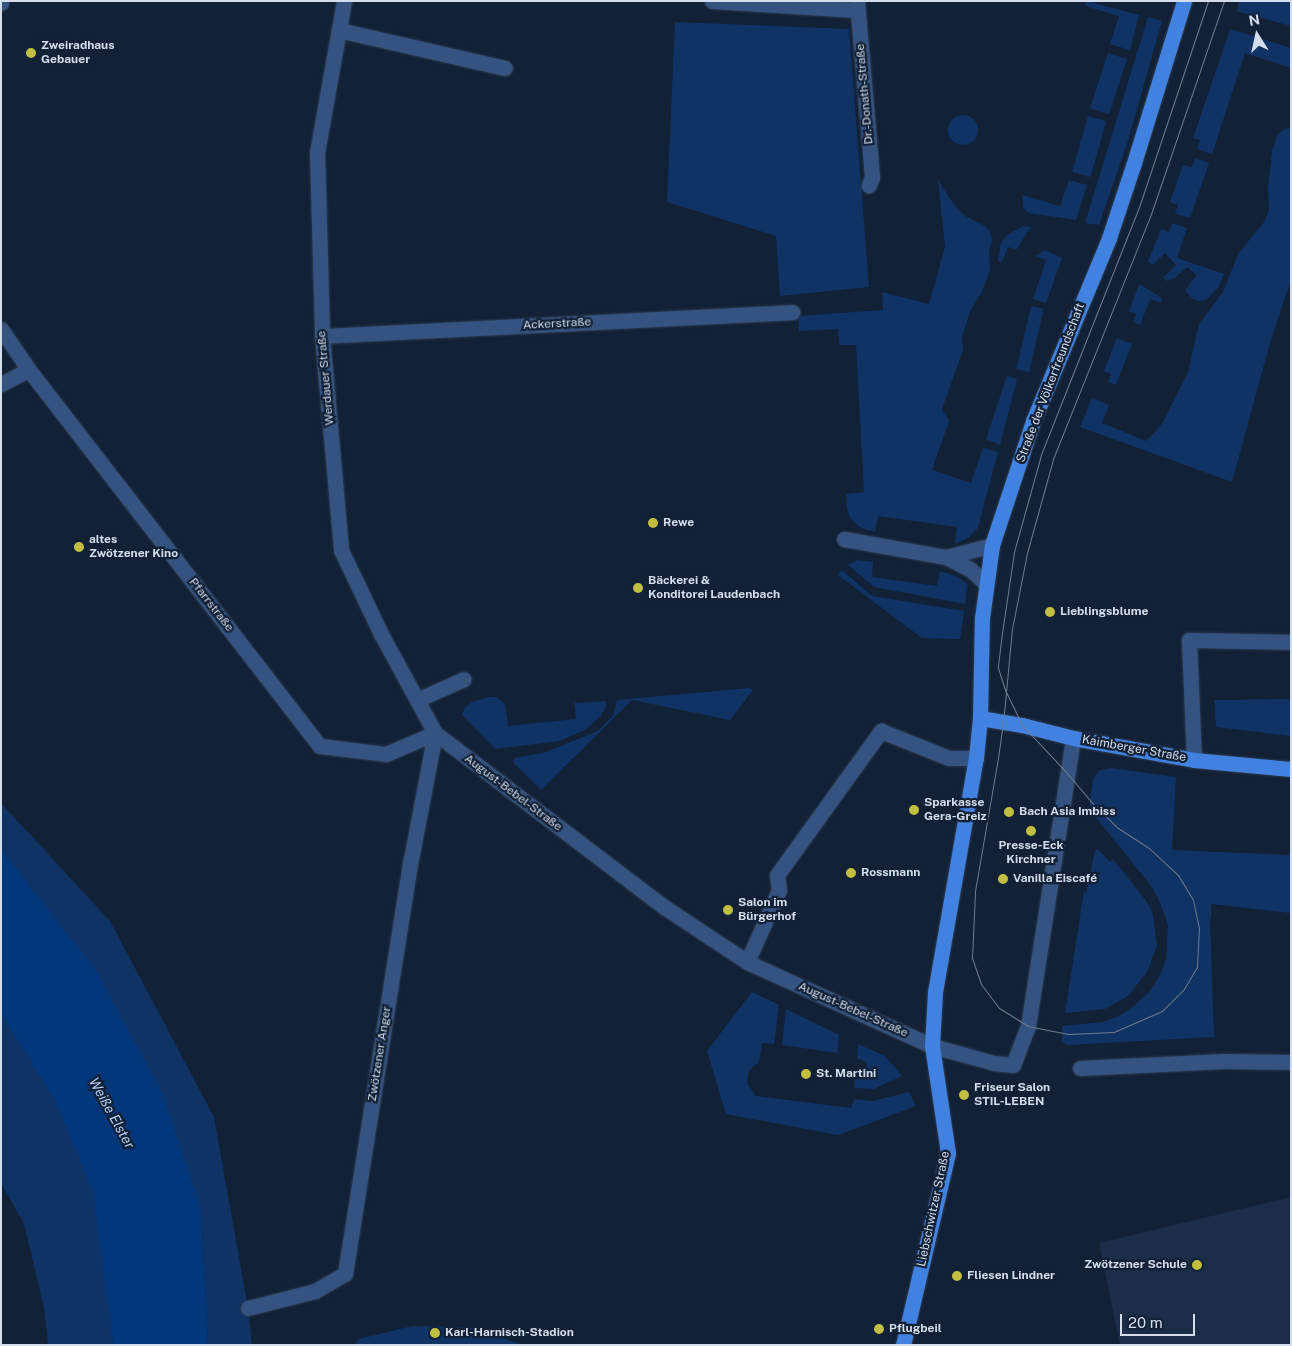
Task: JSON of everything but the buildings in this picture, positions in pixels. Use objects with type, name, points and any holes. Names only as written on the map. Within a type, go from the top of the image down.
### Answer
[{"type":"main road","name":"Straße der Völkerfreundschaft","points":[[953,895],[976,758],[980,718],[982,618],[992,545],[1033,421],[1112,229],[1184,1]]},
{"type":"main road","name":"Kaimberger Straße","points":[[980,718],[1022,725],[1073,738],[1194,760],[1291,769]]},
{"type":"main road","name":"Liebschwitzer Straße","points":[[903,1345],[948,1153],[932,1046],[934,992],[953,895]]},
{"type":"street","name":"Werdauer Straße","points":[[344,1],[317,152],[322,336],[341,550],[381,634],[435,733]]},
{"type":"street","points":[[712,1],[857,6]]},
{"type":"street","name":"Dr.-Donath-Straße","points":[[857,6],[872,177],[870,185]]},
{"type":"street","points":[[339,30],[504,68]]},
{"type":"street","name":"Ackerstraße","points":[[322,336],[792,312]]},
{"type":"street","name":"Pfarrstraße","points":[[1,330],[29,370],[320,746],[386,754],[435,733]]},
{"type":"street","points":[[1,384],[29,370]]},
{"type":"street","points":[[844,539],[946,557],[970,569],[986,584]]},
{"type":"street","points":[[946,557],[992,545]]},
{"type":"street","points":[[1194,760],[1190,640],[1291,642]]},
{"type":"street","points":[[417,700],[464,679]]},
{"type":"street","points":[[747,962],[779,890],[777,875],[881,731],[949,758],[976,758]]},
{"type":"street","name":"August-Bebel-Straße","points":[[435,733],[664,907],[747,962],[932,1046],[994,1063],[1013,1065],[1028,1026],[1073,738]]},
{"type":"street","name":"Zwötzener Anger","points":[[248,1308],[315,1290],[345,1274],[411,859],[435,733]]},
{"type":"street","points":[[1080,1068],[1225,1061],[1291,1062]]},
{"type":"shaded area","points":[[1086,1],[1139,15],[1130,50],[1110,44],[1119,16],[1085,6]]},
{"type":"shaded area","points":[[1239,1],[1291,1],[1291,26],[1236,11]]},
{"type":"shaded area","points":[[1148,17],[1162,21],[1128,141],[1099,225],[1085,223]]},
{"type":"shaded area","points":[[675,22],[849,29],[869,287],[780,296],[776,236],[667,202]]},
{"type":"shaded area","points":[[1230,29],[1291,48],[1291,68],[1245,53],[1212,154],[1197,149],[1200,140],[1193,138]]},
{"type":"shaded area","points":[[1108,53],[1127,59],[1109,114],[1090,108]]},
{"type":"shaded area","points":[[963,115],[974,119],[978,130],[974,141],[963,145],[952,141],[948,130],[952,119]]},
{"type":"shaded area","points":[[1088,116],[1106,121],[1090,177],[1072,172]]},
{"type":"shaded area","points":[[1286,128],[1291,129],[1291,279],[1268,350],[1232,482],[1080,427],[1092,398],[1109,405],[1102,423],[1146,441],[1162,424],[1188,372],[1199,324],[1223,292],[1238,254],[1264,222],[1269,211],[1268,186],[1272,152],[1277,135]]},
{"type":"shaded area","points":[[1195,158],[1209,163],[1190,218],[1175,214],[1178,205],[1170,202],[1183,165],[1192,167]]},
{"type":"shaded area","points":[[938,180],[953,203],[965,216],[985,226],[990,232],[992,239],[989,251],[990,269],[983,290],[970,311],[962,337],[963,350],[942,409],[949,421],[932,470],[971,483],[983,448],[998,452],[978,528],[968,538],[955,544],[957,527],[878,516],[875,532],[861,528],[851,519],[847,508],[846,494],[864,492],[856,345],[839,345],[838,329],[799,331],[798,316],[883,310],[882,292],[929,304],[945,247]]},
{"type":"shaded area","points":[[1069,180],[1087,185],[1076,220],[1029,213],[1023,208],[1022,195],[1060,206]]},
{"type":"shaded area","points":[[1172,223],[1187,228],[1177,258],[1224,274],[1218,288],[1206,300],[1198,301],[1192,298],[1185,290],[1197,275],[1187,267],[1175,278],[1167,281],[1163,278],[1176,265],[1165,253],[1153,265],[1148,262],[1161,229],[1169,232]]},
{"type":"shaded area","points":[[1023,226],[1031,227],[1016,250],[1008,247],[1002,262],[998,261],[1001,243],[1007,235]]},
{"type":"shaded area","points":[[1045,250],[1062,258],[1046,303],[1033,299],[1046,260],[1026,253],[1035,256]]},
{"type":"shaded area","points":[[1139,284],[1162,298],[1162,303],[1150,299],[1140,325],[1133,322],[1136,314],[1129,311]]},
{"type":"shaded area","points":[[1031,306],[1044,309],[1029,372],[1016,369]]},
{"type":"shaded area","points":[[1117,338],[1132,344],[1116,385],[1108,382],[1111,374],[1104,371]]},
{"type":"shaded area","points":[[1007,376],[1017,379],[1000,445],[986,439]]},
{"type":"shaded area","points":[[857,560],[873,562],[872,577],[937,586],[940,571],[958,577],[967,584],[965,604],[874,587],[848,565]]},
{"type":"shaded area","points":[[842,570],[872,596],[964,611],[960,639],[922,638],[838,575]]},
{"type":"shaded area","points":[[749,688],[753,690],[730,720],[632,700],[541,790],[513,762],[514,758],[543,753],[598,731],[613,716],[617,700]]},
{"type":"shaded area","points":[[489,697],[497,697],[505,704],[508,726],[576,719],[574,703],[606,701],[606,706],[601,716],[585,730],[559,741],[495,749],[462,715],[465,708],[472,702]]},
{"type":"shaded area","points":[[1291,699],[1291,736],[1216,727],[1214,700]]},
{"type":"shaded area","points":[[1111,768],[1176,777],[1172,850],[1291,855],[1291,913],[1211,904],[1211,920],[1207,910],[1210,920],[1214,1037],[1068,1045],[1062,1042],[1062,1026],[1103,1022],[1121,1015],[1135,1005],[1148,993],[1161,974],[1166,959],[1168,925],[1152,887],[1089,809],[1093,779],[1100,770]]},
{"type":"shaded area","points":[[1,803],[110,921],[214,1117],[248,1308],[252,1345],[208,1345],[201,1208],[94,967],[1,849]]},
{"type":"shaded area","points":[[1098,849],[1110,862],[1113,859],[1147,902],[1153,914],[1157,946],[1147,972],[1128,996],[1105,1009],[1065,1013],[1084,891],[1086,894],[1095,850]]},
{"type":"shaded area","points":[[752,992],[779,1005],[774,1044],[762,1043],[759,1062],[749,1070],[747,1083],[756,1096],[851,1108],[854,1099],[873,1101],[909,1092],[916,1106],[838,1135],[726,1114],[707,1051]]},
{"type":"shaded area","points":[[786,1009],[839,1035],[837,1053],[782,1045]]},
{"type":"shaded area","points":[[1,1014],[54,1099],[94,1192],[113,1345],[48,1345],[44,1308],[24,1224],[1,1183]]},
{"type":"shaded area","points":[[858,1044],[885,1056],[902,1076],[874,1089],[854,1088],[855,1075],[861,1076],[866,1072],[867,1065],[863,1060],[857,1059]]},
{"type":"shaded area","name":"Zwötzener Schule","points":[[1291,1197],[1291,1345],[1120,1345],[1099,1243]]},
{"type":"shaded area","name":"Karl-Harnisch-Stadion","points":[[412,1326],[467,1327],[524,1345],[354,1345],[359,1339]]},
{"type":"water","name":"Weiße Elster","points":[[1,849],[94,967],[163,1094],[201,1208],[208,1345],[113,1345],[93,1192],[54,1099],[1,1014]]},
{"type":"tram line","points":[[1208,1],[1139,207],[1041,455],[1014,552],[1002,633],[998,668],[1006,692],[1022,725],[1094,805],[1118,828],[1149,848],[1178,875],[1193,900],[1199,928],[1197,967],[1183,990],[1162,1011],[1114,1032],[1068,1034],[1028,1026],[999,1008],[981,984],[972,958],[975,891],[998,758],[1003,722],[1006,692],[1012,629],[1027,553],[1053,459],[1151,214],[1224,1]]},
{"type":"place","name":"Zweiradhaus Gebauer","points":[[31,53]]},
{"type":"place","name":"Rewe","points":[[653,523]]},
{"type":"place","name":"altes Zwötzener Kino","points":[[79,547]]},
{"type":"place","name":"Bäckerei & Konditorei Laudenbach","points":[[638,588]]},
{"type":"place","name":"Lieblingsblume","points":[[1050,612]]},
{"type":"place","name":"Sparkasse Gera-Greiz","points":[[914,810]]},
{"type":"place","name":"Bach Asia Imbiss","points":[[1009,812]]},
{"type":"place","name":"Presse-Eck Kirchner","points":[[1031,831]]},
{"type":"place","name":"Rossmann","points":[[851,873]]},
{"type":"place","name":"Vanilla Eiscafé","points":[[1003,879]]},
{"type":"place","name":"Salon im Bürgerhof","points":[[728,910]]},
{"type":"place","name":"St. Martini","points":[[806,1074]]},
{"type":"place","name":"Friseur Salon STIL-LEBEN","points":[[964,1095]]},
{"type":"place","name":"Zwötzener Schule","points":[[1197,1265]]},
{"type":"place","name":"Fliesen Lindner","points":[[957,1276]]},
{"type":"place","name":"Pflugbeil","points":[[879,1329]]},
{"type":"place","name":"Karl-Harnisch-Stadion","points":[[435,1333]]}]
